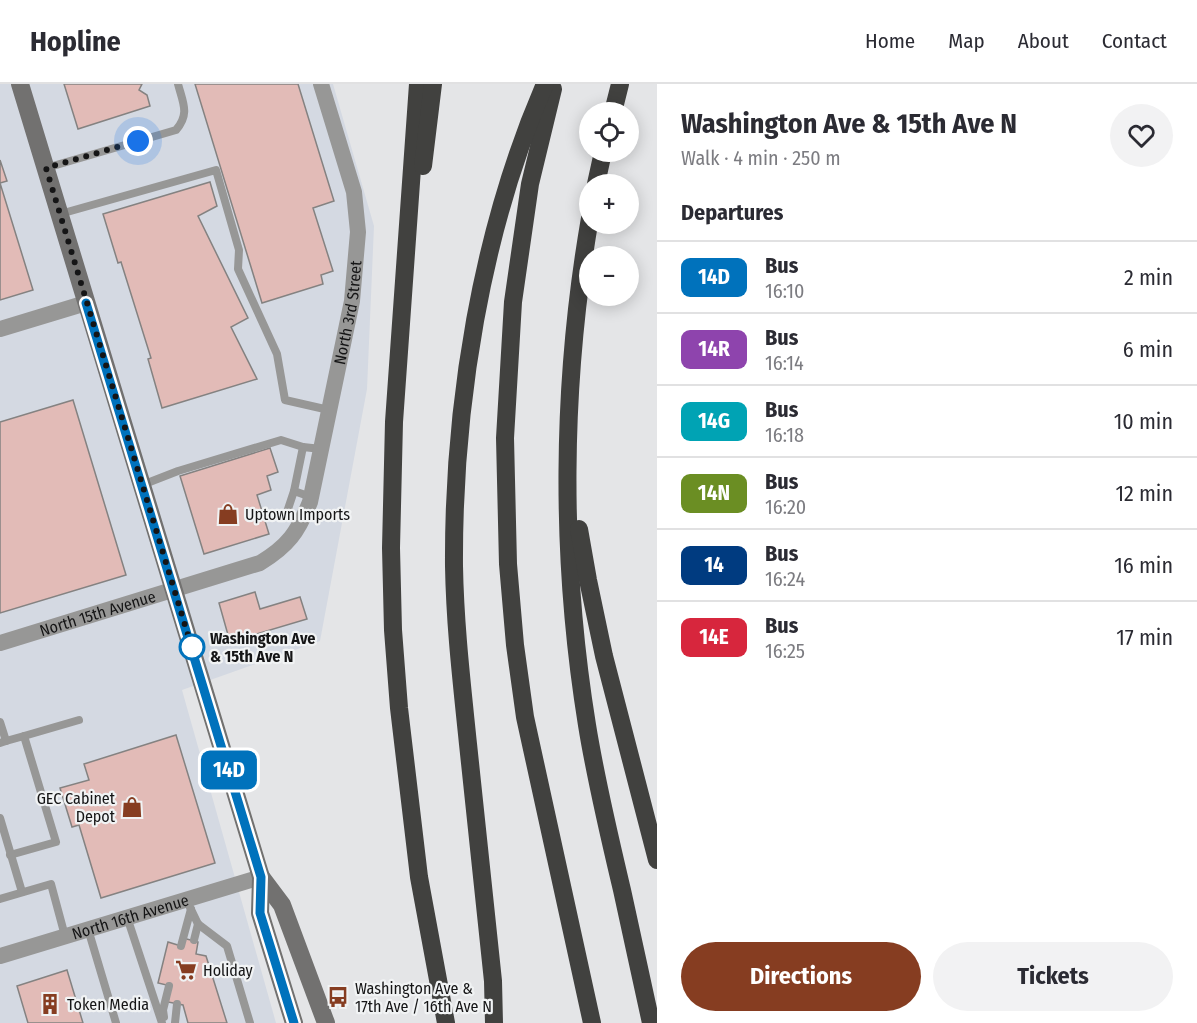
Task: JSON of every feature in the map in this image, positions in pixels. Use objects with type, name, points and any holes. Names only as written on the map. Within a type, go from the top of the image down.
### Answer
[{"type":"highway","points":[[418,84],[394,423],[391,548],[396,678],[419,877],[446,1023]]},
{"type":"highway","points":[[394,423],[433,84]]},
{"type":"highway","points":[[494,1023],[493,981],[455,601],[456,502],[465,396],[485,272],[498,216],[528,124],[545,84]]},
{"type":"highway","points":[[555,84],[537,148],[530,184],[513,302],[505,438],[508,564],[514,645],[528,729],[592,1023]]},
{"type":"highway","points":[[616,102],[620,84]]},
{"type":"highway","points":[[588,234],[572,359],[568,438],[569,534],[575,628],[593,764],[651,1023]]},
{"type":"highway","points":[[568,438],[581,541],[593,608],[657,860]]},
{"type":"main road","points":[[20,84],[261,877],[260,913],[294,1023]]},
{"type":"main road","points":[[261,877],[282,905],[326,1023]]},
{"type":"street","name":"North 3rd Street","points":[[291,540],[303,520],[316,475],[352,301],[358,232],[354,192],[321,84]]},
{"type":"street","points":[[0,329],[86,303]]},
{"type":"street","name":"North 15th Avenue","points":[[0,643],[260,563],[278,552],[291,540]]},
{"type":"street","name":"North 16th Avenue","points":[[0,956],[127,917],[188,904],[261,877]]},
{"type":"lane","points":[[46,168],[176,130],[183,122],[185,111],[178,84]]},
{"type":"lane","points":[[60,214],[216,170],[240,250],[238,269],[277,354],[285,400],[329,410]]},
{"type":"lane","points":[[142,485],[178,471],[281,440],[303,447],[321,449]]},
{"type":"lane","points":[[288,509],[303,447]]},
{"type":"lane","points":[[298,471],[316,475]]},
{"type":"lane","points":[[294,491],[311,497]]},
{"type":"lane","points":[[0,722],[3,742],[79,720]]},
{"type":"lane","points":[[10,855],[56,842],[24,736]]},
{"type":"lane","points":[[0,818],[22,892]]},
{"type":"lane","points":[[0,899],[51,884],[65,936]]},
{"type":"lane","points":[[188,904],[198,924],[227,946],[250,1023]]},
{"type":"lane","points":[[181,946],[188,904]]},
{"type":"lane","points":[[127,917],[164,1023]]},
{"type":"lane","points":[[194,940],[198,924]]},
{"type":"lane","points":[[88,929],[116,1023]]},
{"type":"lane","points":[[164,1023],[163,1010],[169,986]]},
{"type":"lane","points":[[175,1023],[177,1004]]},
{"type":"shaded area","points":[[0,84],[333,84],[374,226],[367,389],[320,641],[182,690],[276,1023],[0,1023]]},
{"type":"building","points":[[64,84],[142,84],[139,90],[147,95],[150,106],[78,129]]},
{"type":"building","points":[[195,84],[298,84],[334,201],[313,208],[333,271],[321,275],[323,284],[262,303]]},
{"type":"building","points":[[0,160],[7,181],[0,183]]},
{"type":"building","points":[[210,182],[217,206],[198,216],[248,318],[231,327],[257,379],[162,408],[148,359],[151,358],[121,262],[118,263],[103,214]]},
{"type":"building","points":[[0,183],[33,290],[0,300]]},
{"type":"building","points":[[73,400],[126,575],[0,613],[0,422]]},
{"type":"building","name":"Uptown Imports","points":[[270,448],[278,472],[267,476],[271,490],[257,495],[269,534],[204,554],[180,476]]},
{"type":"building","points":[[255,592],[260,609],[300,597],[307,619],[230,642],[219,603]]},
{"type":"building","name":"GEC Cabinet Depot","points":[[176,735],[215,863],[101,898],[79,825],[72,827],[60,788],[89,780],[84,764]]},
{"type":"building","name":"Holiday","points":[[183,938],[198,942],[196,954],[206,956],[227,1023],[188,1023],[183,1005],[168,1002],[171,986],[158,983],[168,942],[181,946]]},
{"type":"building","name":"Token Media","points":[[67,970],[83,1023],[28,1023],[17,986]]},
{"type":"bus line","name":"14D","points":[[86,303],[261,877],[260,913],[294,1023]]},
{"type":"place","name":"Uptown Imports","points":[[228,514]]},
{"type":"place","name":"Washington Ave & 15th Ave N","points":[[192,647]]},
{"type":"place","name":"GEC Cabinet Depot","points":[[132,807]]},
{"type":"place","name":"Holiday","points":[[186,970]]},
{"type":"place","name":"Washington Ave & 17th Ave / 16th Ave N","points":[[338,997]]},
{"type":"place","name":"Token Media","points":[[50,1004]]},
{"type":"route","points":[[138,141],[46,168],[195,658],[192,647]]}]
